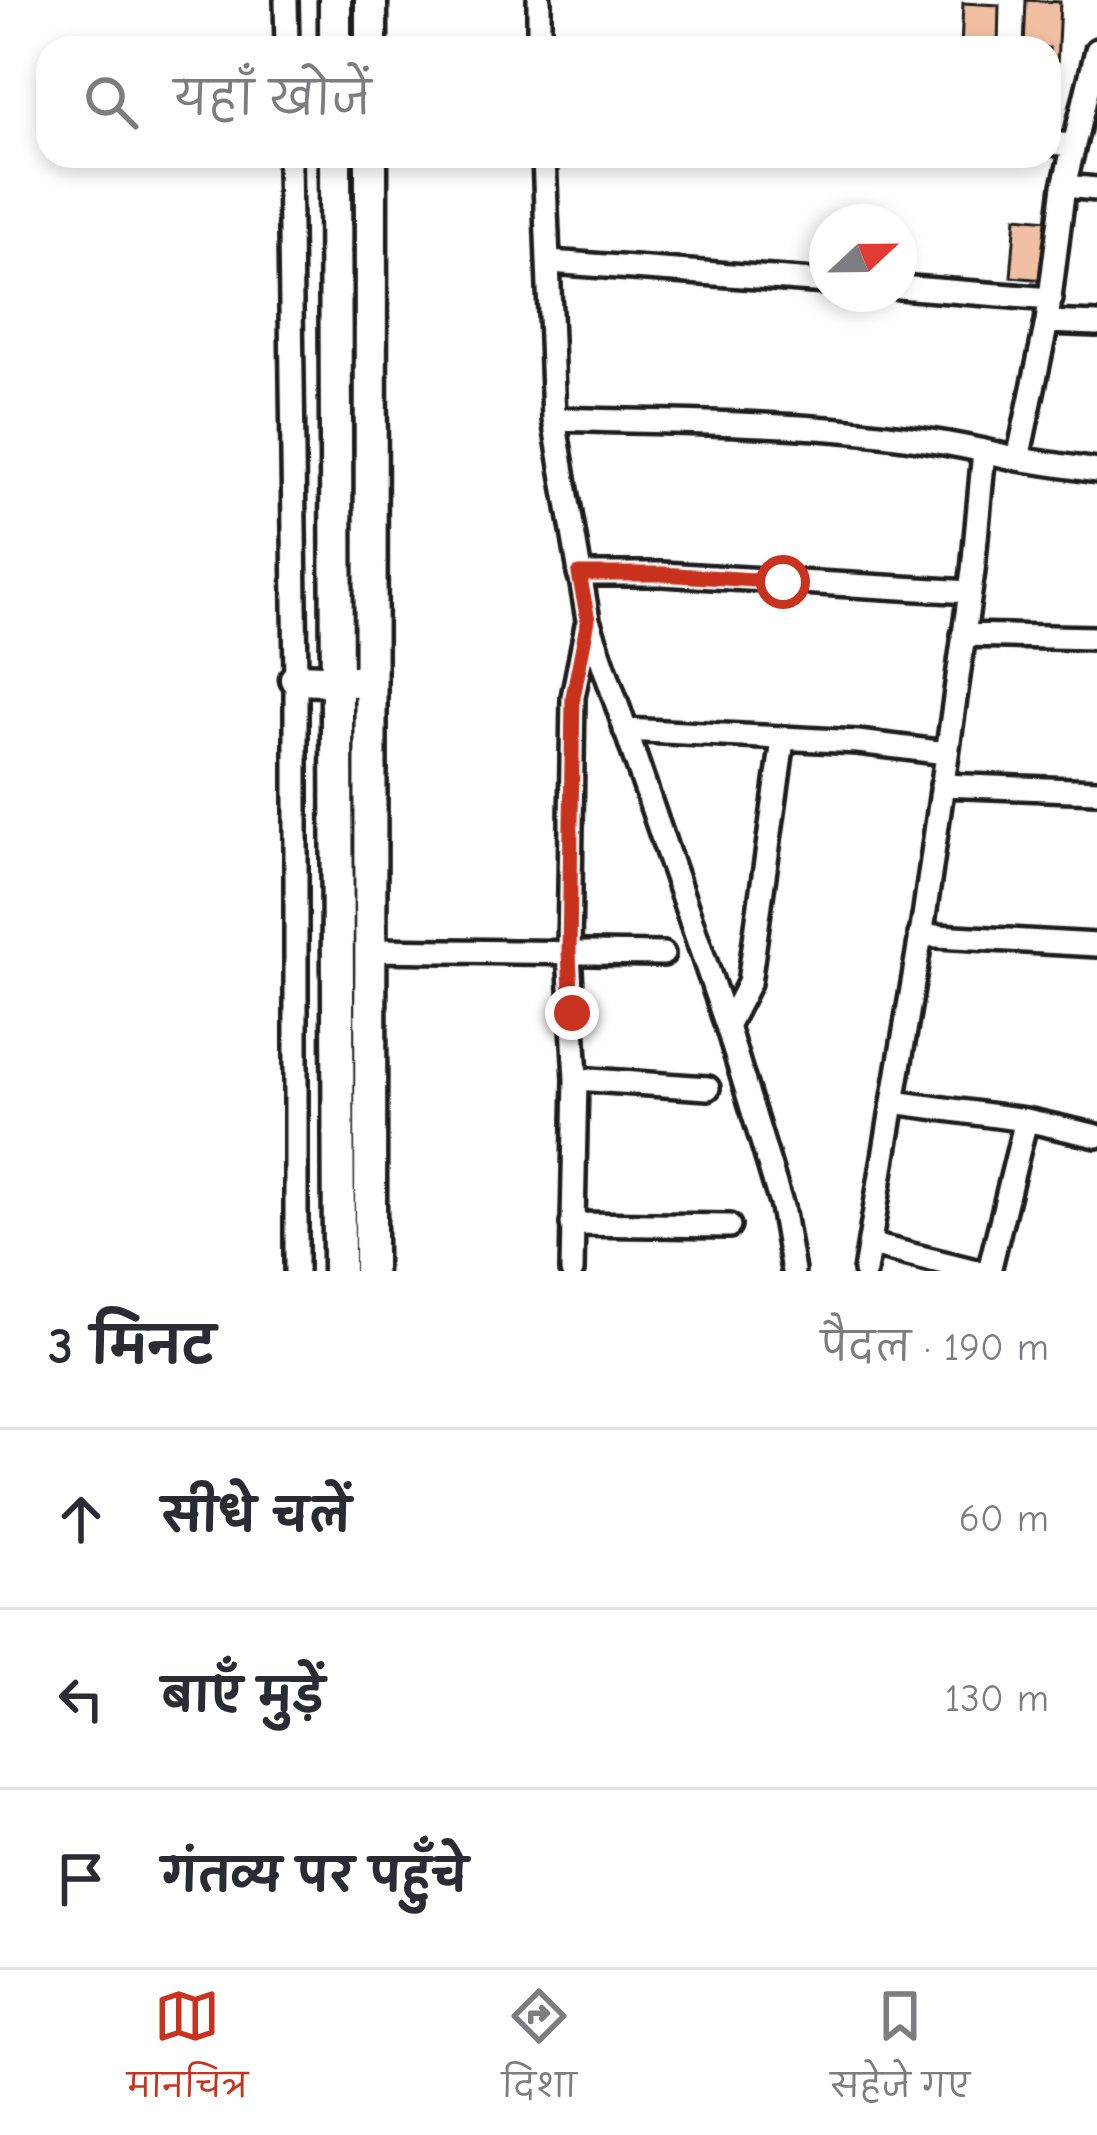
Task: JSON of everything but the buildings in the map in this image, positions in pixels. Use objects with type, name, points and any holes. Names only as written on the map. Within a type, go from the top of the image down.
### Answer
[{"type":"street","points":[[286,0],[287,36]]},
{"type":"street","points":[[335,0],[335,36]]},
{"type":"street","points":[[371,0],[371,36]]},
{"type":"street","points":[[539,0],[539,36]]},
{"type":"street","points":[[1018,459],[1051,299],[1064,186],[1097,50]]},
{"type":"street","points":[[1061,144],[1073,145]]},
{"type":"street","points":[[290,168],[317,680],[339,1271]]},
{"type":"street","points":[[296,1271],[335,168]]},
{"type":"street","points":[[370,168],[370,1271]]},
{"type":"street","points":[[545,168],[554,419],[588,620],[727,1025],[782,1207],[793,1271]]},
{"type":"street","points":[[1064,186],[1097,189]]},
{"type":"street","points":[[550,262],[809,281]]},
{"type":"street","points":[[917,288],[1051,299]]},
{"type":"street","points":[[1047,322],[1097,324]]},
{"type":"street","points":[[554,419],[851,429],[1097,471]]},
{"type":"street","points":[[865,1271],[970,592],[984,451]]},
{"type":"street","points":[[579,574],[662,574],[970,592]]},
{"type":"street","points":[[572,1271],[576,1079],[569,952],[573,697],[588,620]]},
{"type":"street","points":[[963,635],[1097,638]]},
{"type":"street","points":[[317,680],[370,682]]},
{"type":"street","points":[[626,730],[858,742],[946,753]]},
{"type":"street","points":[[727,1025],[749,983],[783,740]]},
{"type":"street","points":[[941,785],[1097,791]]},
{"type":"street","points":[[920,935],[1097,944]]},
{"type":"street","points":[[370,950],[663,955]]},
{"type":"street","points":[[576,1079],[708,1088]]},
{"type":"street","points":[[893,1102],[1026,1120],[1097,1136]]},
{"type":"street","points":[[988,1271],[1026,1120]]},
{"type":"street","points":[[572,1224],[729,1226]]},
{"type":"street","points":[[872,1245],[976,1271]]},
{"type":"route","points":[[572,1013],[573,697],[588,620],[579,574],[783,582]]}]
